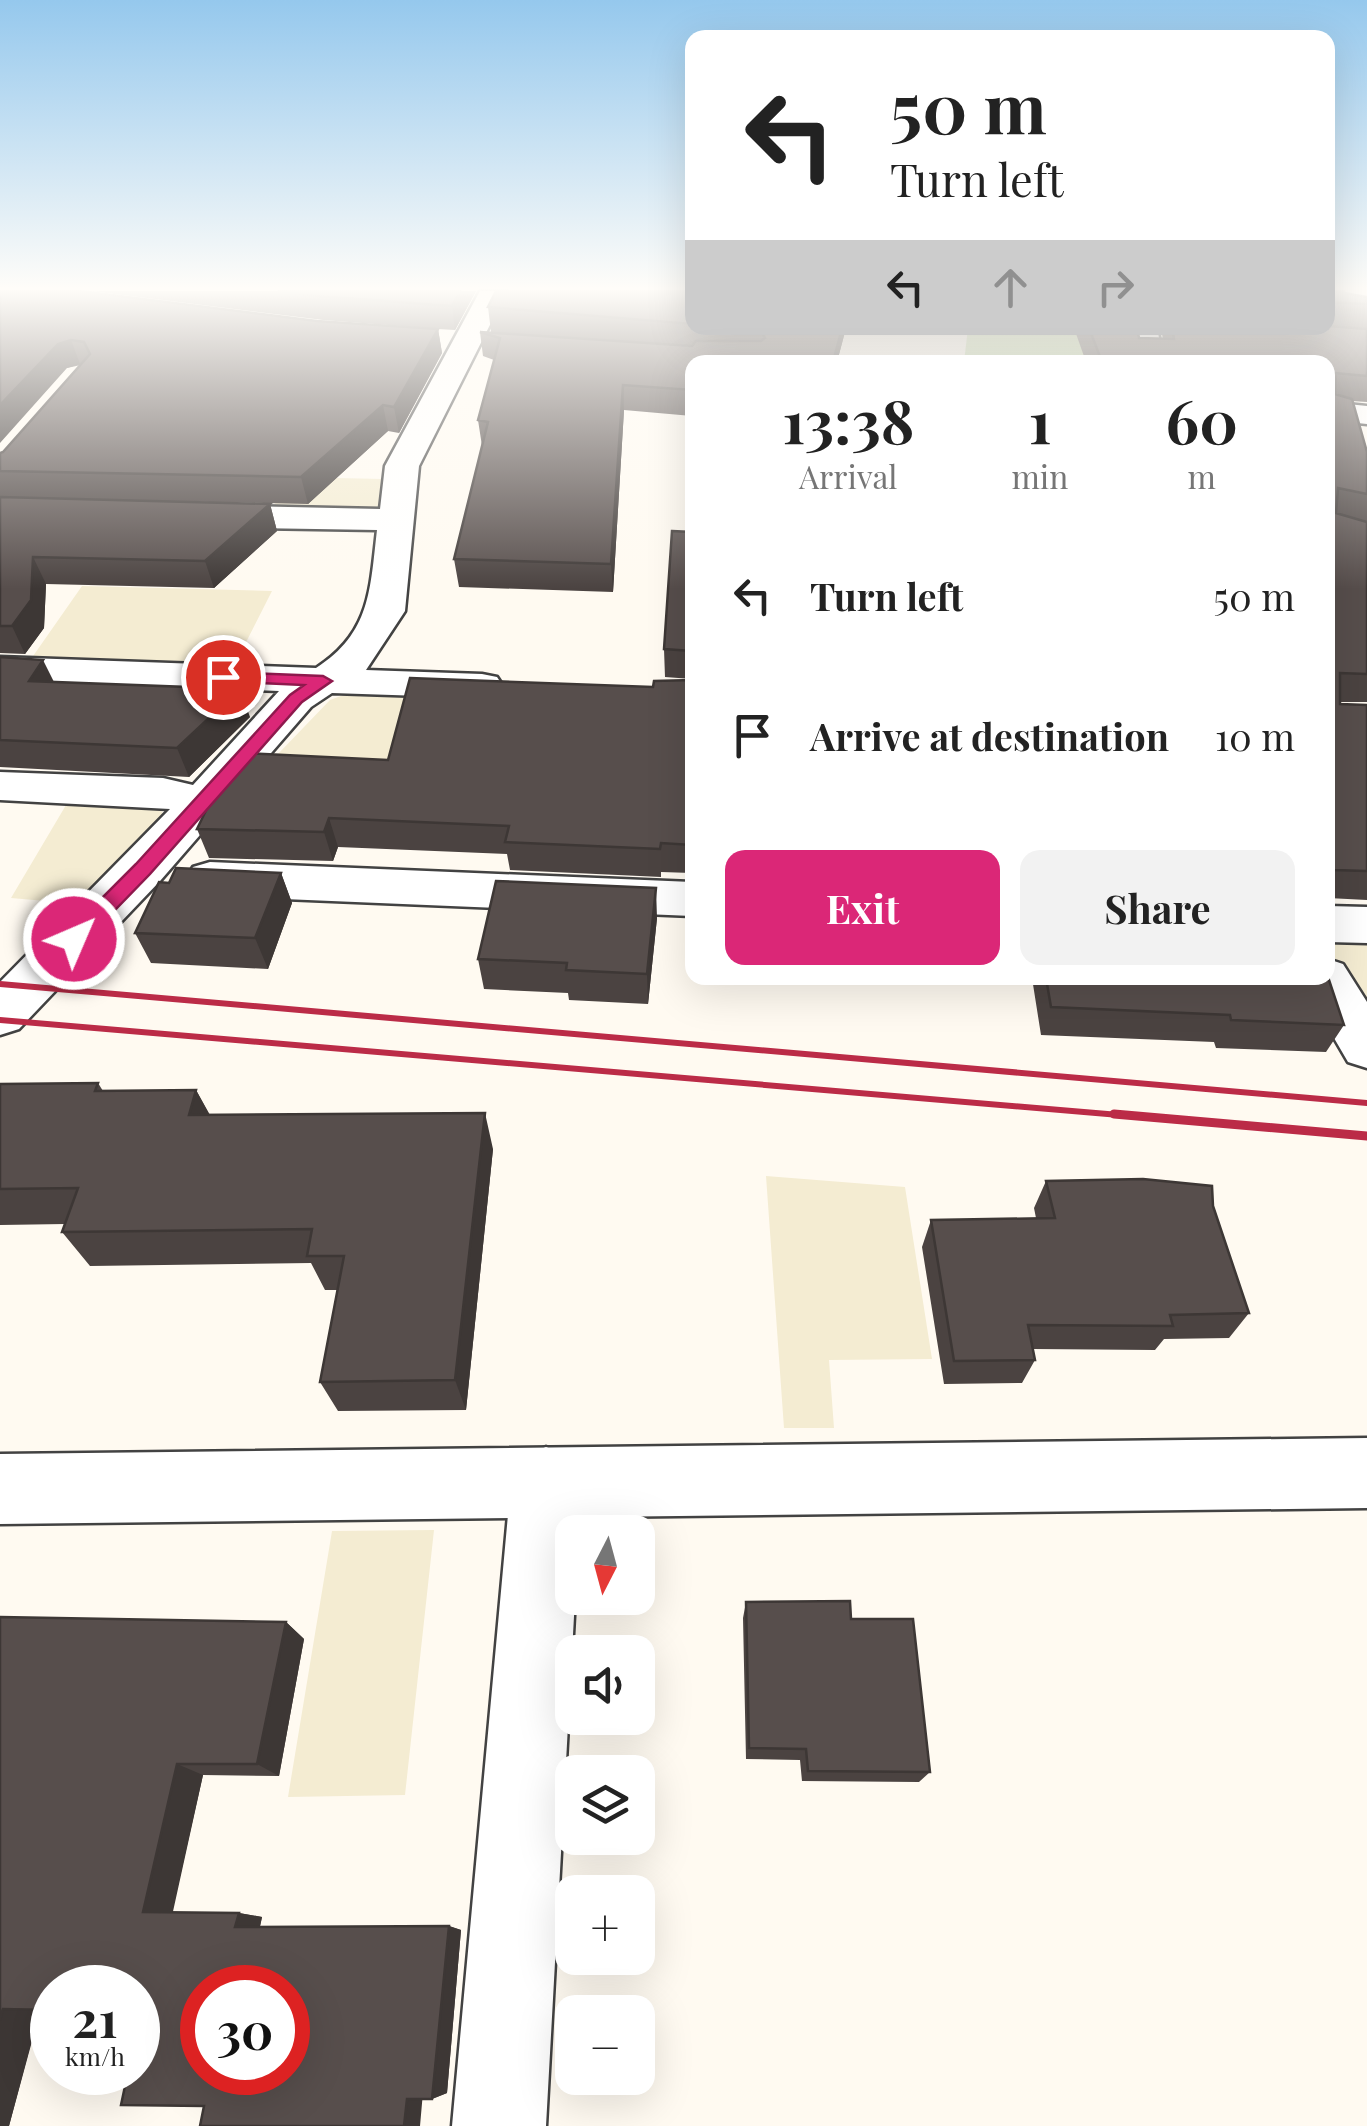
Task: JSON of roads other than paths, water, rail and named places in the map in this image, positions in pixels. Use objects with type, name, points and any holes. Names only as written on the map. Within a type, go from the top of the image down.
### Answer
[{"type":"street","points":[[0,1015],[143,869],[296,698],[350,664],[386,611],[402,466],[441,390]]},
{"type":"street","points":[[1335,412],[1367,415]]},
{"type":"street","points":[[156,515],[395,520]]},
{"type":"street","points":[[0,669],[520,688]]},
{"type":"street","points":[[0,786],[162,793],[202,802]]},
{"type":"street","points":[[143,869],[182,878],[685,899]]},
{"type":"street","points":[[1335,924],[1367,925]]},
{"type":"street","points":[[1329,985],[1367,1047]]},
{"type":"street","points":[[0,1488],[1367,1472]]},
{"type":"street","points":[[499,2126],[546,1482]]},
{"type":"railway","points":[[0,984],[1367,1103]]},
{"type":"railway","points":[[0,1020],[1143,1117]]},
{"type":"railway","points":[[1114,1114],[1367,1136]]}]
